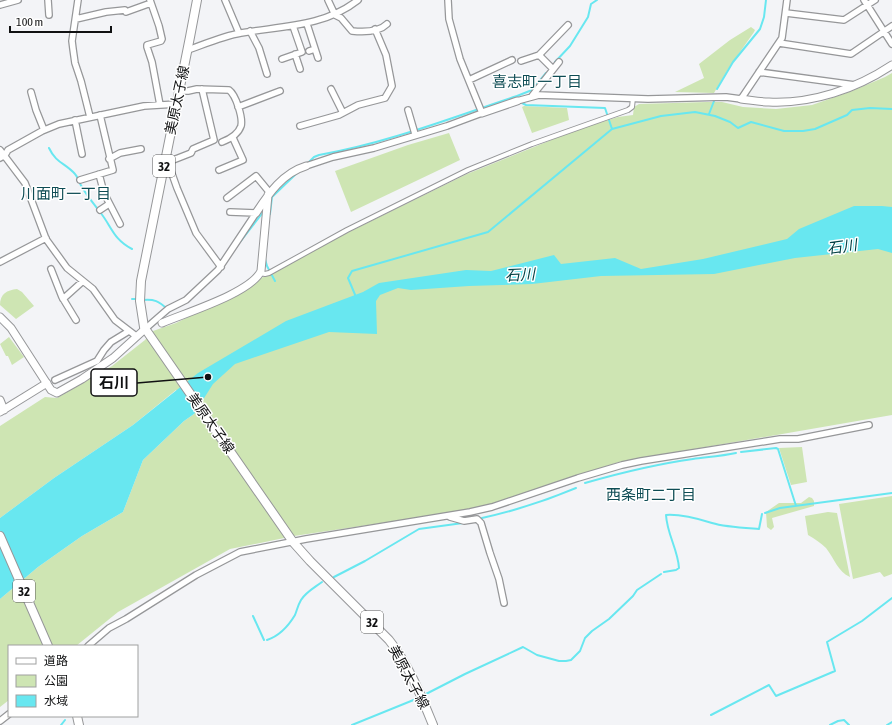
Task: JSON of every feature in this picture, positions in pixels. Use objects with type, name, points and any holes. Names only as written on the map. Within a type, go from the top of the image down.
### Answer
[{"type":"main road","name":"美原太子線","points":[[197,0],[167,159],[140,288],[140,310],[146,330],[290,539],[396,648],[408,670],[433,725]]},
{"type":"main road","name":"32","points":[[0,536],[48,645]]},
{"type":"street","points":[[0,5],[18,0]]},
{"type":"street","points":[[48,0],[49,15]]},
{"type":"street","points":[[78,0],[72,49],[90,117]]},
{"type":"street","points":[[225,0],[239,33]]},
{"type":"street","points":[[328,0],[335,15],[341,18],[352,31],[362,32],[375,30],[387,24]]},
{"type":"street","points":[[188,50],[239,33],[307,24],[335,15],[349,8],[358,0]]},
{"type":"street","points":[[448,0],[448,13],[460,59],[482,113]]},
{"type":"street","points":[[741,99],[782,38],[787,0]]},
{"type":"street","points":[[786,14],[844,20],[866,2],[875,0]]},
{"type":"street","points":[[76,19],[106,12],[125,10],[126,12],[151,2],[162,39],[161,41],[147,45],[147,47],[152,62],[160,105]]},
{"type":"street","points":[[866,2],[892,44]]},
{"type":"street","points":[[307,24],[318,58]]},
{"type":"street","points":[[521,60],[539,55],[568,25]]},
{"type":"street","points":[[282,59],[302,52],[293,26]]},
{"type":"street","points":[[779,42],[850,54],[892,26]]},
{"type":"street","points":[[300,126],[343,113],[358,105],[385,98],[392,86],[386,55],[375,30]]},
{"type":"street","points":[[250,31],[267,74]]},
{"type":"street","points":[[309,51],[315,49]]},
{"type":"street","points":[[295,54],[300,69]]},
{"type":"street","points":[[539,55],[553,70]]},
{"type":"street","points":[[469,80],[512,60]]},
{"type":"street","points":[[532,96],[560,62]]},
{"type":"street","points":[[146,330],[168,309],[186,300],[221,267],[269,194],[280,181],[296,169],[333,157],[374,148],[414,132],[447,126],[532,96],[633,98],[726,97],[768,102],[799,101],[826,96],[855,85],[892,65]]},
{"type":"street","points":[[759,72],[855,85]]},
{"type":"street","points":[[179,91],[202,89],[229,90],[233,93],[238,107],[241,127],[233,138],[222,142]]},
{"type":"street","points":[[202,89],[214,140],[193,149],[191,153],[167,159],[196,234],[221,267]]},
{"type":"street","points":[[330,89],[343,113]]},
{"type":"street","points":[[238,107],[280,91]]},
{"type":"street","points":[[31,92],[44,130]]},
{"type":"street","points":[[260,273],[269,273],[347,230],[468,170],[532,144],[628,110],[632,107],[633,98]]},
{"type":"street","points":[[2,157],[8,150],[44,130],[60,124],[144,106],[177,104]]},
{"type":"street","points":[[408,110],[414,132]]},
{"type":"street","points":[[80,180],[113,170],[100,115]]},
{"type":"street","points":[[75,120],[82,154]]},
{"type":"street","points":[[219,170],[243,160],[233,138]]},
{"type":"street","points":[[110,159],[120,153],[141,149]]},
{"type":"street","points":[[0,150],[2,157],[15,170],[24,184],[46,238],[67,268],[93,289],[115,320],[136,336]]},
{"type":"street","points":[[99,174],[104,193],[120,224]]},
{"type":"street","points":[[0,316],[11,328],[51,390],[57,393],[82,379],[113,358],[136,336],[146,330],[191,312],[252,283],[260,273],[269,194],[256,176],[227,198]]},
{"type":"street","points":[[100,210],[109,204]]},
{"type":"street","points":[[230,212],[256,212]]},
{"type":"street","points":[[0,262],[46,238]]},
{"type":"street","points":[[51,269],[63,299],[76,320]]},
{"type":"street","points":[[63,299],[83,281]]},
{"type":"street","points":[[55,380],[97,361],[111,342],[129,331]]},
{"type":"street","points":[[0,400],[2,411],[47,383]]},
{"type":"street","points":[[89,645],[109,628],[196,575],[230,556],[244,551],[290,539],[448,516],[492,507],[578,478],[641,461],[780,439],[798,439],[869,425]]},
{"type":"street","points":[[448,516],[464,521],[477,519],[481,523],[499,579],[504,603]]},
{"type":"street","points":[[0,721],[8,715]]},
{"type":"green space","points":[[751,27],[755,30],[754,32],[728,69],[714,93],[675,92],[704,78],[699,64],[730,40]]},
{"type":"green space","points":[[892,73],[892,415],[619,462],[476,509],[294,536],[230,549],[118,612],[77,645],[8,645],[8,701],[0,707],[0,599],[38,567],[82,536],[123,512],[143,460],[184,421],[194,414],[176,390],[133,425],[54,478],[0,518],[0,426],[45,397],[57,398],[112,366],[145,340],[153,331],[176,323],[217,303],[304,254],[467,174],[576,130],[618,117],[633,115],[634,107],[639,104],[722,102],[743,107],[776,109],[812,105],[852,91]]},
{"type":"green space","points":[[522,107],[567,108],[569,120],[532,133]]},
{"type":"green space","points":[[449,133],[460,160],[351,212],[335,171],[408,145]]},
{"type":"green space","points":[[17,289],[22,292],[34,306],[16,319],[0,305],[0,301],[5,293],[10,290]]},
{"type":"green space","points":[[9,337],[24,357],[12,365],[0,344]]},
{"type":"green space","points":[[802,447],[807,482],[791,485],[779,448]]},
{"type":"green space","points":[[892,496],[892,574],[884,577],[880,572],[853,579],[839,504]]},
{"type":"green space","points":[[809,497],[814,501],[814,506],[772,518],[774,527],[771,530],[767,527],[766,512],[779,503],[801,503]]},
{"type":"green space","points":[[828,512],[837,513],[850,577],[842,572],[826,548],[808,535],[805,516]]},
{"type":"water","points":[[854,206],[892,207],[892,253],[878,249],[795,258],[714,274],[601,276],[532,284],[411,290],[398,288],[380,295],[376,301],[377,334],[329,332],[235,364],[213,384],[194,414],[184,421],[143,460],[123,512],[82,536],[38,567],[0,599],[0,518],[54,478],[133,425],[198,373],[286,321],[363,292],[379,283],[466,270],[491,271],[554,255],[561,264],[615,258],[641,269],[703,259],[787,239],[799,229]]},
{"type":"waterway","points":[[555,62],[570,46],[588,17],[591,4],[597,0]]},
{"type":"waterway","points":[[717,89],[733,62],[760,29],[764,17],[766,0]]},
{"type":"waterway","points":[[517,96],[532,90],[546,73]]},
{"type":"waterway","points":[[307,164],[314,157],[319,155],[394,137],[517,96],[522,103],[526,105],[605,108],[612,129]]},
{"type":"waterway","points":[[709,114],[714,101]]},
{"type":"waterway","points":[[356,297],[348,278],[352,271],[488,232],[612,129],[661,116],[695,112],[715,116],[730,122],[738,128],[751,122],[784,131],[803,131],[815,129],[847,115],[852,110],[870,108],[892,109]]},
{"type":"waterway","points":[[49,148],[55,157],[76,175],[86,194],[117,237],[132,249]]},
{"type":"waterway","points":[[270,214],[272,197],[298,172]]},
{"type":"waterway","points":[[240,242],[264,211]]},
{"type":"waterway","points":[[265,259],[275,281]]},
{"type":"waterway","points":[[132,299],[139,299]]},
{"type":"waterway","points":[[143,300],[156,301],[167,309]]},
{"type":"waterway","points":[[741,452],[778,449],[796,506]]},
{"type":"waterway","points":[[585,483],[652,466],[736,453]]},
{"type":"waterway","points":[[482,518],[529,505],[576,488]]},
{"type":"waterway","points":[[765,513],[780,508],[892,493]]},
{"type":"waterway","points":[[664,572],[679,568],[677,555],[668,529],[666,515],[677,515],[717,524],[759,529],[762,514]]},
{"type":"waterway","points":[[334,577],[365,561],[419,529],[463,523]]},
{"type":"waterway","points":[[424,695],[523,647],[537,655],[559,661],[571,660],[580,651],[585,638],[592,631],[609,619],[633,596],[637,590],[661,574]]},
{"type":"waterway","points":[[267,640],[276,636],[290,623],[303,597],[322,582]]},
{"type":"waterway","points":[[711,715],[769,685],[776,696],[835,671],[827,642],[862,621],[892,598]]},
{"type":"waterway","points":[[253,616],[264,640]]},
{"type":"waterway","points":[[352,725],[416,699]]},
{"type":"waterway","points":[[61,725],[65,720]]},
{"type":"waterway","points":[[830,725],[844,720],[849,725]]},
{"type":"waterway","points":[[887,725],[892,722]]},
{"type":"place","name":"石川","points":[[208,377]]},
{"type":"district","name":"喜志町一丁目","points":[[537,82]]},
{"type":"district","name":"川面町一丁目","points":[[66,194]]},
{"type":"district","name":"西条町二丁目","points":[[651,495]]}]
